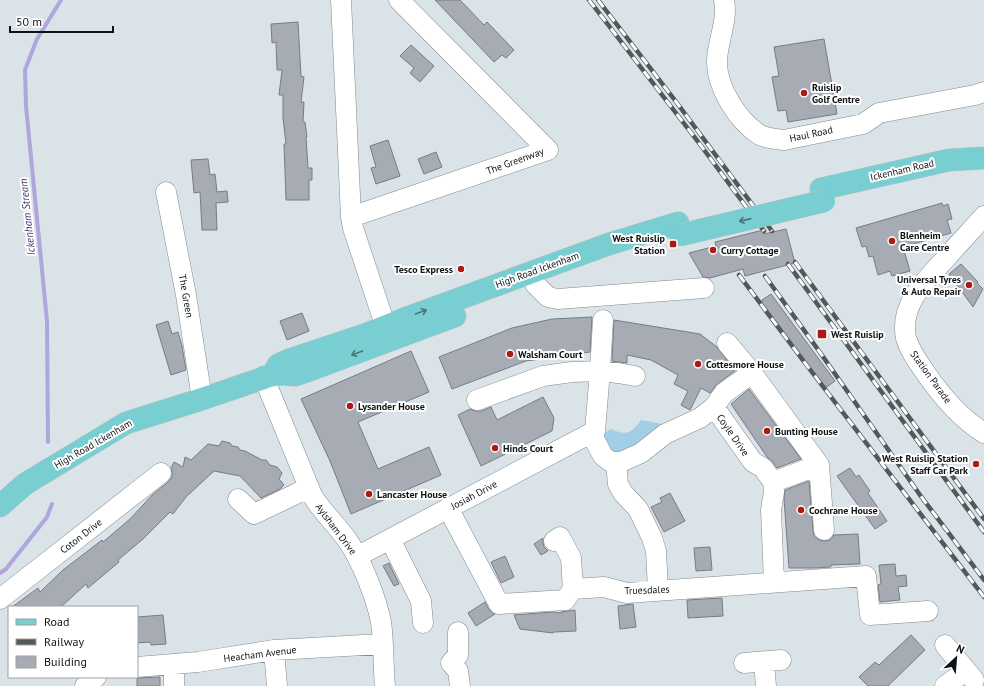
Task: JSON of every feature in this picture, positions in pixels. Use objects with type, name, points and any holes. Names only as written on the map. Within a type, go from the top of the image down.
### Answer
[{"type":"main road","name":"Ickenham Road","points":[[822,195],[949,160],[984,158]]},
{"type":"main road","name":"Ickenham Road","points":[[822,195],[950,172],[984,162]]},
{"type":"main road","name":"High Road Ickenham","points":[[0,506],[26,484],[126,423],[264,378],[273,374],[278,365],[289,360],[460,314],[734,208],[822,195]]},
{"type":"main road","name":"High Road Ickenham","points":[[387,334],[609,244],[679,229]]},
{"type":"street","points":[[341,0],[351,217],[353,228],[387,334]]},
{"type":"street","name":"The Greenway","points":[[351,217],[548,150],[399,0]]},
{"type":"street","name":"Haul Road","points":[[724,0],[726,11],[718,53],[719,73],[725,93],[732,106],[751,128],[761,135],[772,139],[784,140],[863,124],[879,113],[984,92]]},
{"type":"street","name":"The Green","points":[[166,192],[186,295],[202,399]]},
{"type":"street","name":"Station Parade","points":[[984,216],[917,291],[910,305],[906,327],[906,338],[911,351],[929,378],[958,414],[984,434]]},
{"type":"street","points":[[535,284],[548,297],[558,299],[704,288]]},
{"type":"street","points":[[602,320],[600,371],[595,431],[591,433],[604,456],[616,463],[618,484],[638,509],[652,538],[656,551],[658,590]]},
{"type":"street","points":[[727,343],[752,373],[818,465],[824,530]]},
{"type":"street","points":[[477,400],[543,376],[572,372],[600,371],[635,376]]},
{"type":"street","points":[[714,408],[724,393],[752,373]]},
{"type":"street","name":"Aylsham Drive","points":[[264,378],[308,488],[318,505],[348,540],[358,556],[378,610],[385,686]]},
{"type":"street","name":"Coyle Drive","points":[[616,463],[641,453],[665,434],[700,418],[714,408],[753,462],[764,468],[773,482]]},
{"type":"street","name":"Josiah Drive","points":[[358,556],[591,433]]},
{"type":"street","points":[[774,582],[771,510],[774,492],[773,482],[818,465]]},
{"type":"street","name":"Coton Drive","points":[[0,599],[161,472]]},
{"type":"street","points":[[238,499],[254,514],[308,488]]},
{"type":"street","points":[[448,508],[499,604],[565,600],[573,589],[571,558],[560,537],[554,541]]},
{"type":"street","points":[[390,539],[421,601],[423,623]]},
{"type":"street","name":"Truesdales","points":[[573,589],[604,587],[627,593],[866,576],[870,615],[928,611]]},
{"type":"street","points":[[458,632],[458,655],[451,664],[458,672],[460,686]]},
{"type":"street","name":"Heacham Avenue","points":[[138,667],[198,662],[274,650],[382,644]]},
{"type":"street","points":[[945,645],[970,675],[945,686]]},
{"type":"street","points":[[274,650],[277,686]]},
{"type":"street","points":[[744,663],[773,661],[766,686]]},
{"type":"street","points":[[174,664],[174,686]]},
{"type":"street","points":[[85,686],[95,678]]},
{"type":"shaded area","points":[[641,420],[668,425],[655,437],[613,456],[601,435],[611,429],[625,433],[628,432],[635,428]]},
{"type":"building","points":[[435,0],[460,0],[484,25],[487,22],[514,50],[506,58],[502,55],[494,62]]},
{"type":"building","points":[[298,22],[301,76],[304,77],[301,102],[304,102],[303,122],[305,122],[307,137],[308,168],[312,168],[312,180],[309,180],[309,200],[286,200],[284,144],[286,144],[283,118],[283,95],[279,95],[282,70],[277,70],[276,42],[272,43],[271,24]]},
{"type":"building","name":"Ruislip Golf Centre","points":[[824,39],[837,114],[788,122],[786,110],[778,111],[772,77],[779,76],[774,47]]},
{"type":"building","points":[[411,45],[434,66],[420,82],[410,73],[414,68],[400,56]]},
{"type":"building","points":[[388,140],[400,176],[376,184],[371,168],[376,167],[370,146]]},
{"type":"building","points":[[436,152],[442,167],[424,174],[418,159]]},
{"type":"building","points":[[208,159],[210,175],[215,174],[217,192],[227,191],[228,202],[216,203],[217,230],[202,230],[200,192],[194,193],[191,160]]},
{"type":"building","name":"Blenheim Care Centre","points":[[942,203],[943,206],[948,204],[952,219],[947,220],[951,233],[903,247],[910,271],[892,276],[890,271],[878,275],[873,256],[869,257],[866,246],[862,247],[856,228]]},
{"type":"building","points":[[786,229],[795,263],[745,276],[743,269],[710,278],[703,277],[689,253],[716,246],[715,242],[763,230],[764,234]]},
{"type":"building","name":"Universal Tyres & Auto Repair","points":[[961,264],[983,289],[973,307],[949,274]]},
{"type":"building","points":[[771,294],[835,381],[824,389],[762,304],[762,300]]},
{"type":"building","points":[[302,313],[309,331],[287,340],[280,321]]},
{"type":"building","name":"Walsham Court","points":[[592,317],[590,352],[526,361],[452,389],[439,357],[512,328],[552,319]]},
{"type":"building","name":"Cottesmore House","points":[[614,320],[700,334],[717,347],[735,371],[717,384],[710,393],[701,388],[690,410],[681,405],[688,391],[674,384],[678,375],[651,360],[627,355],[627,363],[612,361]]},
{"type":"building","points":[[168,321],[172,334],[178,332],[186,370],[171,375],[156,325]]},
{"type":"building","name":"Lysander House","points":[[411,351],[429,392],[358,422],[378,469],[429,447],[441,475],[351,514],[330,461],[301,399]]},
{"type":"building","name":"Bunting House","points":[[749,389],[801,459],[777,468],[767,457],[731,404]]},
{"type":"building","name":"Hinds Court","points":[[543,397],[554,418],[552,431],[481,466],[458,415],[470,409],[481,411],[491,407],[497,420]]},
{"type":"building","points":[[222,441],[230,443],[232,446],[238,447],[240,450],[262,460],[266,460],[270,465],[277,467],[282,473],[279,479],[284,485],[280,489],[261,498],[240,476],[214,471],[186,497],[173,514],[170,512],[143,539],[118,560],[119,562],[88,588],[86,584],[62,606],[13,606],[38,588],[40,592],[63,570],[102,540],[103,542],[130,519],[152,495],[172,477],[171,468],[174,462],[183,467],[185,457],[191,460],[208,444],[219,446]]},
{"type":"building","points":[[850,468],[856,477],[859,475],[870,491],[868,493],[887,521],[875,529],[837,476]]},
{"type":"building","name":"Cochrane House","points":[[809,481],[814,536],[819,540],[824,541],[830,540],[834,535],[858,534],[860,564],[831,565],[831,567],[815,568],[789,568],[784,499],[785,490]]},
{"type":"building","points":[[670,493],[685,521],[664,532],[651,507],[662,502],[660,498]]},
{"type":"building","points":[[543,538],[544,547],[548,551],[541,555],[534,544]]},
{"type":"building","points":[[710,547],[712,570],[696,571],[694,548]]},
{"type":"building","points":[[505,556],[514,577],[501,583],[491,562]]},
{"type":"building","points":[[389,563],[399,584],[394,586],[383,566]]},
{"type":"building","points":[[895,564],[896,576],[906,575],[907,586],[898,587],[900,600],[880,602],[878,585],[881,584],[879,565]]},
{"type":"building","points":[[722,598],[723,616],[688,618],[687,600]]},
{"type":"building","points":[[485,602],[489,610],[495,614],[476,626],[468,613]]},
{"type":"building","points":[[633,604],[636,627],[620,629],[618,606]]},
{"type":"building","points":[[575,610],[576,631],[553,633],[520,629],[514,615],[553,612],[561,613]]},
{"type":"building","points":[[163,615],[166,644],[151,645],[150,642],[138,643],[138,617]]},
{"type":"building","points":[[911,635],[925,650],[888,686],[868,686],[859,677],[875,662],[879,665]]},
{"type":"building","points":[[160,677],[160,686],[137,686],[138,678]]},
{"type":"waterway","name":"Ickenham Stream","points":[[48,442],[47,321],[26,106],[25,70],[37,39],[61,0]]},
{"type":"waterway","name":"Ickenham Stream","points":[[0,573],[6,569],[47,517],[52,504]]},
{"type":"railway","points":[[589,0],[699,143],[764,231]]},
{"type":"railway","points":[[598,0],[772,231]]},
{"type":"railway","points":[[795,262],[984,519]]},
{"type":"railway","points":[[788,264],[984,532]]},
{"type":"railway","points":[[739,275],[984,597]]},
{"type":"railway","points":[[765,276],[920,495],[984,580]]},
{"type":"place","name":"Ruislip Golf Centre","points":[[804,93]]},
{"type":"place","name":"Blenheim Care Centre","points":[[892,241]]},
{"type":"place","name":"West Ruislip Station","points":[[673,244]]},
{"type":"place","name":"Curry Cottage","points":[[713,250]]},
{"type":"place","name":"Tesco Express","points":[[461,269]]},
{"type":"place","name":"Universal Tyres & Auto Repair","points":[[969,285]]},
{"type":"place","name":"West Ruislip","points":[[822,334]]},
{"type":"place","name":"Walsham Court","points":[[510,354]]},
{"type":"place","name":"Cottesmore House","points":[[698,364]]},
{"type":"place","name":"Lysander House","points":[[350,406]]},
{"type":"place","name":"Bunting House","points":[[767,431]]},
{"type":"place","name":"Hinds Court","points":[[495,448]]},
{"type":"place","name":"West Ruislip Station Staff Car Park","points":[[976,464]]},
{"type":"place","name":"Lancaster House","points":[[369,494]]},
{"type":"place","name":"Cochrane House","points":[[801,510]]}]
